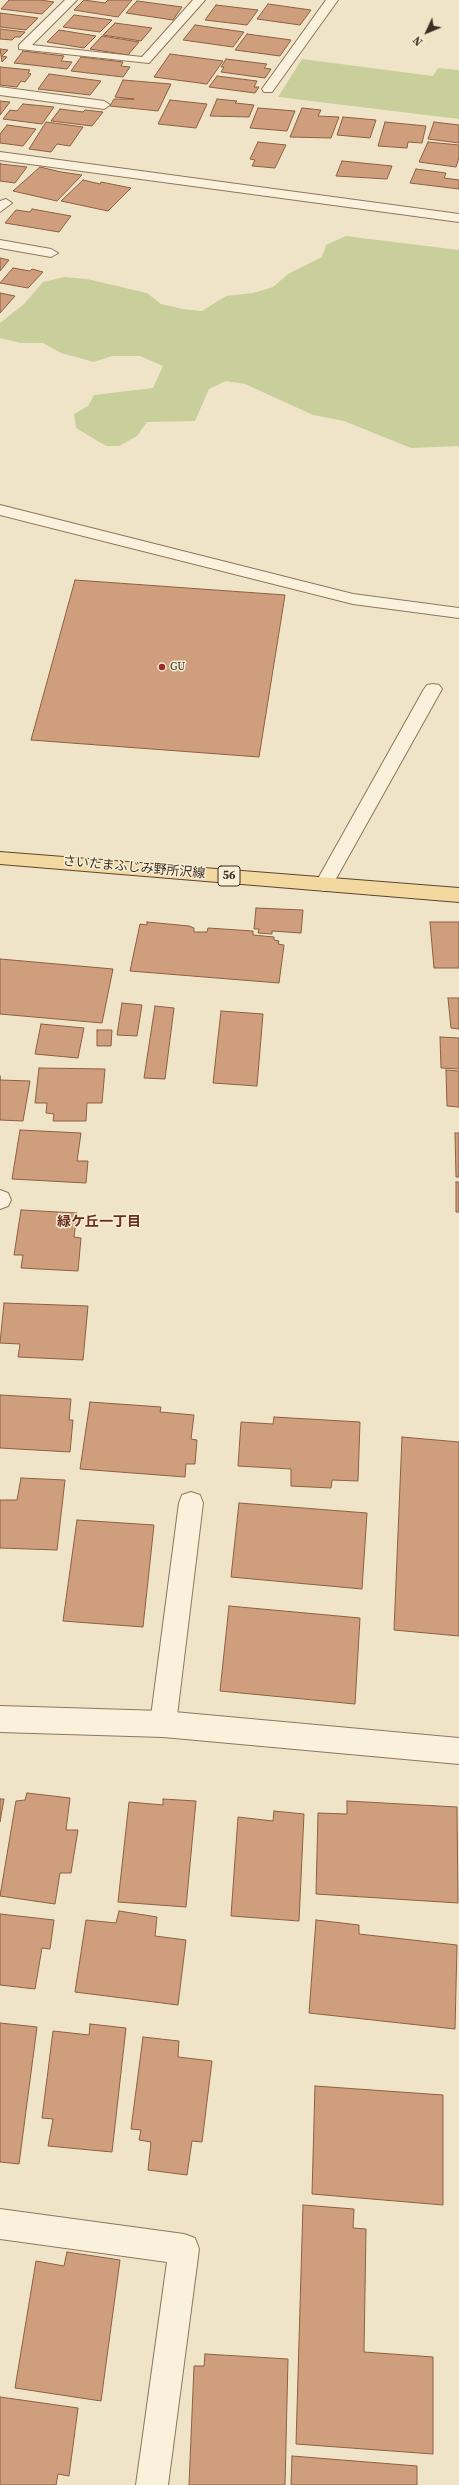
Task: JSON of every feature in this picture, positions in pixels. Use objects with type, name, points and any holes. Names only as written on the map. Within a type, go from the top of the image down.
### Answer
[{"type":"main road","name":"さいたまふじみ野所沢線","points":[[0,858],[459,895]]},
{"type":"street","points":[[71,0],[23,46],[145,61],[199,0]]},
{"type":"street","points":[[268,89],[332,0]]},
{"type":"street","points":[[0,91],[104,105]]},
{"type":"street","points":[[0,156],[459,218]]},
{"type":"street","points":[[0,244],[51,253]]},
{"type":"street","points":[[0,510],[353,599],[459,613]]},
{"type":"street","points":[[324,884],[433,689]]},
{"type":"street","points":[[163,1724],[192,1503]]},
{"type":"street","points":[[0,1720],[163,1724],[459,1751]]},
{"type":"street","points":[[0,2224],[184,2249],[152,2485]]},
{"type":"green space","points":[[302,59],[433,76],[438,68],[459,70],[459,119],[278,97]]},
{"type":"green space","points":[[346,236],[459,250],[459,446],[411,448],[344,421],[313,415],[245,384],[226,381],[209,389],[195,421],[147,422],[137,436],[119,446],[106,446],[76,428],[74,414],[88,406],[94,395],[153,388],[163,366],[140,356],[112,356],[94,362],[61,353],[43,343],[21,343],[0,338],[0,323],[24,304],[43,282],[64,277],[87,279],[147,293],[161,304],[183,309],[202,311],[226,296],[253,293],[273,287],[288,274],[322,257],[326,245]]},
{"type":"building","points":[[9,0],[40,0],[54,2],[42,14],[1,9]]},
{"type":"building","points":[[84,0],[105,3],[108,0],[132,0],[118,17],[74,10]]},
{"type":"building","points":[[137,1],[182,7],[173,20],[126,13]]},
{"type":"building","points":[[268,4],[311,10],[300,25],[257,19]]},
{"type":"building","points":[[216,5],[258,10],[247,25],[205,20]]},
{"type":"building","points":[[0,13],[38,18],[26,30],[0,27]]},
{"type":"building","points":[[74,15],[112,20],[100,32],[63,27]]},
{"type":"building","points":[[115,23],[152,28],[141,41],[103,35]]},
{"type":"building","points":[[195,25],[244,32],[233,47],[183,40]]},
{"type":"building","points":[[0,29],[25,32],[20,37],[15,37],[12,40],[0,39]]},
{"type":"building","points":[[59,30],[96,36],[84,48],[47,42]]},
{"type":"building","points":[[247,34],[291,40],[280,56],[235,50]]},
{"type":"building","points":[[102,36],[139,42],[128,55],[90,49]]},
{"type":"building","points":[[0,49],[8,50],[2,56],[7,57],[2,62]]},
{"type":"building","points":[[23,51],[64,56],[61,61],[72,62],[67,69],[14,63]]},
{"type":"building","points":[[170,54],[223,61],[207,84],[154,77]]},
{"type":"building","points":[[81,57],[123,62],[121,66],[130,67],[123,77],[71,71]]},
{"type":"building","points":[[226,59],[267,64],[264,68],[271,69],[265,78],[221,72],[224,67],[221,67]]},
{"type":"building","points":[[0,67],[30,70],[28,73],[31,74],[25,82],[21,81],[17,87],[0,85]]},
{"type":"building","points":[[49,74],[101,81],[90,95],[38,89]]},
{"type":"building","points":[[217,76],[257,81],[254,87],[259,87],[255,93],[209,87]]},
{"type":"building","points":[[123,80],[171,84],[158,111],[110,106],[114,99],[134,99],[115,97]]},
{"type":"building","points":[[217,99],[237,101],[235,103],[254,105],[249,117],[210,116]]},
{"type":"building","points":[[170,100],[207,104],[196,128],[158,124]]},
{"type":"building","points":[[0,101],[10,102],[0,115]]},
{"type":"building","points":[[23,104],[54,107],[42,124],[3,119],[10,110],[17,111]]},
{"type":"building","points":[[258,108],[295,111],[287,131],[250,128]]},
{"type":"building","points":[[302,108],[321,110],[318,116],[339,117],[331,138],[290,137]]},
{"type":"building","points":[[60,109],[83,112],[85,110],[103,112],[92,126],[51,121]]},
{"type":"building","points":[[343,117],[376,120],[370,138],[337,135]]},
{"type":"building","points":[[46,122],[83,127],[70,146],[57,144],[51,152],[29,149]]},
{"type":"building","points":[[385,122],[426,126],[422,143],[408,142],[407,148],[378,146]]},
{"type":"building","points":[[434,122],[459,125],[459,143],[428,139]]},
{"type":"building","points":[[7,125],[36,129],[23,146],[0,143],[0,134]]},
{"type":"building","points":[[258,142],[286,145],[275,168],[252,166],[255,160],[250,159]]},
{"type":"building","points":[[428,142],[459,145],[459,158],[456,167],[419,162]]},
{"type":"building","points":[[342,161],[392,166],[387,179],[336,176]]},
{"type":"building","points":[[0,163],[27,167],[15,183],[0,181]]},
{"type":"building","points":[[40,167],[82,175],[57,201],[13,191]]},
{"type":"building","points":[[416,169],[446,173],[444,178],[459,180],[459,189],[410,183]]},
{"type":"building","points":[[83,180],[131,188],[108,211],[61,201]]},
{"type":"building","points":[[32,209],[71,216],[59,232],[5,223],[16,210],[30,212]]},
{"type":"building","points":[[0,258],[9,260],[0,271]]},
{"type":"building","points":[[13,268],[30,271],[32,269],[43,272],[28,288],[0,283]]},
{"type":"building","points":[[0,293],[15,296],[0,313]]},
{"type":"building","name":"GU","points":[[75,580],[285,595],[259,757],[31,740]]},
{"type":"building","points":[[256,908],[303,910],[301,933],[272,931],[272,934],[258,933],[259,929],[254,929]]},
{"type":"building","points":[[147,922],[189,926],[194,928],[194,932],[207,932],[208,928],[253,931],[253,935],[274,937],[274,940],[279,941],[278,944],[284,945],[279,983],[130,971],[140,924],[147,925]]},
{"type":"building","points":[[430,922],[459,922],[459,968],[434,968]]},
{"type":"building","points":[[0,959],[113,969],[102,1023],[0,1014]]},
{"type":"building","points":[[448,998],[459,998],[459,1029],[451,1028]]},
{"type":"building","points":[[122,1003],[142,1005],[137,1036],[117,1035]]},
{"type":"building","points":[[155,1006],[174,1008],[165,1079],[144,1078]]},
{"type":"building","points":[[221,1011],[263,1014],[257,1086],[213,1083]]},
{"type":"building","points":[[41,1024],[84,1028],[78,1058],[35,1054]]},
{"type":"building","points":[[97,1030],[112,1030],[111,1046],[97,1046]]},
{"type":"building","points":[[440,1037],[459,1038],[459,1069],[441,1068]]},
{"type":"building","points":[[39,1068],[105,1069],[102,1103],[87,1103],[86,1121],[53,1121],[54,1114],[46,1113],[47,1103],[35,1103]]},
{"type":"building","points":[[446,1070],[459,1071],[459,1107],[447,1106]]},
{"type":"building","points":[[0,1080],[30,1081],[23,1121],[0,1120]]},
{"type":"building","points":[[20,1130],[81,1133],[77,1161],[88,1161],[86,1183],[12,1179]]},
{"type":"building","points":[[455,1133],[459,1133],[459,1177],[456,1177]]},
{"type":"building","points":[[456,1182],[459,1182],[459,1212],[456,1212]]},
{"type":"building","points":[[21,1210],[77,1213],[74,1237],[81,1238],[78,1271],[21,1268],[23,1255],[14,1255]]},
{"type":"building","points":[[4,1303],[88,1306],[83,1360],[18,1357],[20,1344],[0,1343]]},
{"type":"building","points":[[0,1395],[71,1399],[69,1420],[73,1420],[70,1452],[0,1448]]},
{"type":"building","points":[[90,1402],[161,1407],[160,1412],[194,1415],[191,1439],[197,1440],[195,1464],[186,1464],[185,1477],[80,1469]]},
{"type":"building","points":[[274,1417],[360,1422],[358,1481],[332,1480],[331,1488],[291,1486],[291,1469],[238,1466],[241,1422],[273,1424]]},
{"type":"building","points":[[402,1437],[459,1442],[459,1636],[394,1630]]},
{"type":"building","points":[[21,1478],[65,1480],[57,1550],[0,1548],[0,1500],[17,1500]]},
{"type":"building","points":[[239,1503],[367,1513],[362,1589],[231,1577]]},
{"type":"building","points":[[77,1520],[154,1525],[143,1627],[63,1621]]},
{"type":"building","points":[[229,1606],[360,1618],[355,1704],[220,1691]]},
{"type":"building","points":[[27,1793],[70,1798],[66,1830],[78,1830],[71,1873],[60,1873],[55,1904],[0,1896],[16,1801],[25,1800]]},
{"type":"building","points":[[0,1799],[4,1799],[0,1822]]},
{"type":"building","points":[[163,1799],[196,1801],[186,1907],[118,1902],[129,1802],[163,1805]]},
{"type":"building","points":[[347,1801],[457,1807],[458,1903],[316,1894],[318,1813],[347,1814]]},
{"type":"building","points":[[274,1811],[304,1814],[299,1921],[231,1916],[238,1817],[273,1821]]},
{"type":"building","points":[[119,1911],[157,1917],[155,1936],[186,1940],[178,2005],[75,1992],[86,1920],[116,1923]]},
{"type":"building","points":[[0,1914],[54,1920],[50,1949],[42,1948],[35,1989],[0,1985]]},
{"type":"building","points":[[316,1920],[359,1925],[359,1934],[457,1945],[455,2029],[309,2013]]},
{"type":"building","points":[[0,2023],[37,2027],[19,2164],[0,2162]]},
{"type":"building","points":[[90,2024],[126,2028],[112,2152],[48,2146],[53,2119],[42,2118],[53,2031],[89,2035]]},
{"type":"building","points":[[143,2037],[179,2041],[178,2057],[212,2061],[202,2142],[192,2141],[187,2175],[148,2170],[151,2142],[139,2140],[141,2130],[131,2129]]},
{"type":"building","points":[[315,2086],[443,2095],[443,2205],[312,2194]]},
{"type":"building","points":[[303,2205],[354,2209],[353,2228],[366,2229],[364,2352],[433,2357],[433,2454],[296,2444]]},
{"type":"building","points":[[67,2252],[120,2260],[101,2401],[15,2388],[36,2261],[64,2266]]},
{"type":"building","points":[[205,2354],[288,2359],[285,2485],[189,2485],[194,2366],[204,2366]]},
{"type":"building","points":[[0,2397],[78,2408],[69,2476],[58,2474],[56,2485],[0,2485]]},
{"type":"building","points":[[292,2456],[417,2466],[417,2485],[291,2485]]},
{"type":"place","name":"GU","points":[[162,667]]},
{"type":"district","name":"緑ケ丘一丁目","points":[[99,1222]]}]
